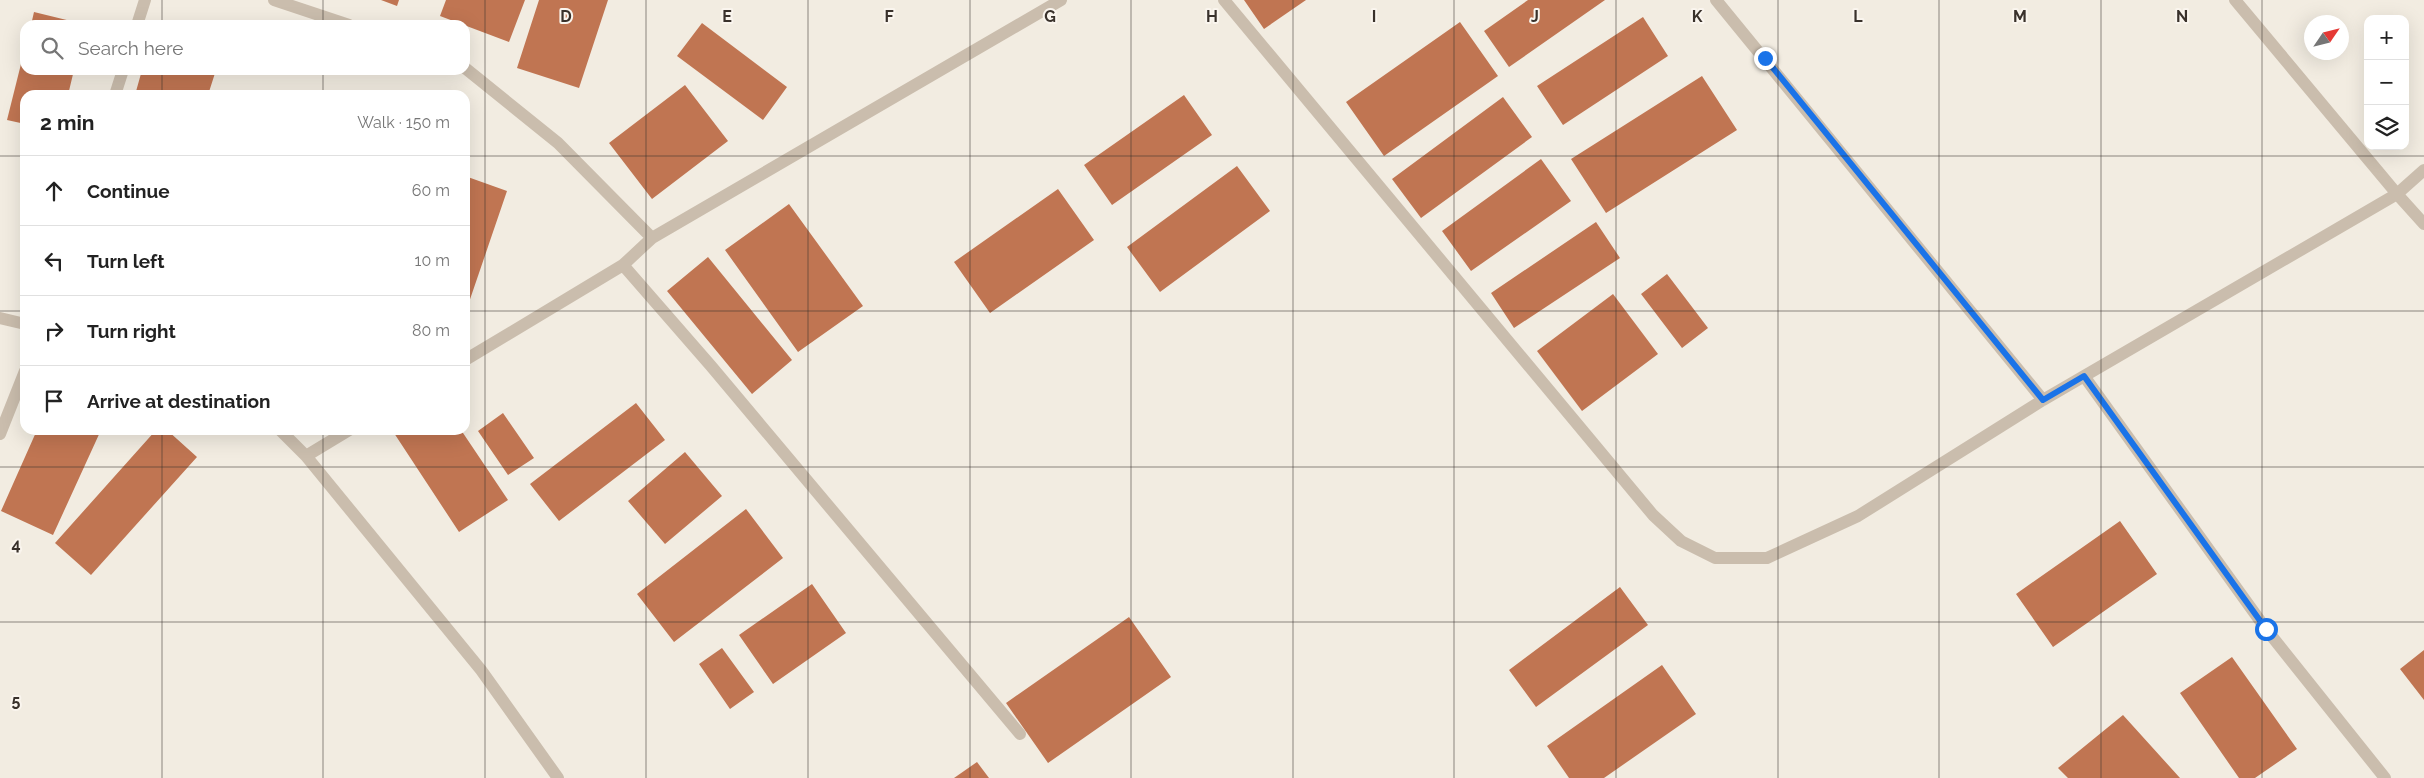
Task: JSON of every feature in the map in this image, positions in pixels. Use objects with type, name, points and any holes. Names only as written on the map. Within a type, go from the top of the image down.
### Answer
[{"type":"street","points":[[139,20],[145,0]]},
{"type":"street","points":[[274,0],[334,20]]},
{"type":"street","points":[[470,357],[623,264],[652,238],[1061,0]]},
{"type":"street","points":[[1224,0],[1653,516],[1681,541],[1715,558],[1767,558],[1858,516],[2043,400],[2397,194],[2424,170]]},
{"type":"street","points":[[1716,0],[2043,400]]},
{"type":"street","points":[[2235,0],[2424,224]]},
{"type":"street","points":[[470,72],[558,143],[652,238]]},
{"type":"street","points":[[117,90],[121,75]]},
{"type":"street","points":[[623,264],[718,374],[1020,734]]},
{"type":"street","points":[[0,318],[20,323]]},
{"type":"street","points":[[2084,376],[2266,629],[2385,778]]},
{"type":"street","points":[[0,434],[20,384]]},
{"type":"street","points":[[285,435],[306,456],[481,670],[558,778]]},
{"type":"street","points":[[306,456],[341,435]]},
{"type":"building","points":[[381,0],[399,0],[397,6]]},
{"type":"building","points":[[446,0],[525,0],[509,42],[470,27],[470,20],[451,20],[440,16]]},
{"type":"building","points":[[539,0],[608,0],[579,88],[517,68]]},
{"type":"building","points":[[1244,0],[1306,0],[1264,29]]},
{"type":"building","points":[[1528,0],[1605,0],[1509,67],[1484,31]]},
{"type":"building","points":[[34,12],[67,20],[32,20]]},
{"type":"building","points":[[1643,17],[1668,56],[1563,125],[1537,86]]},
{"type":"building","points":[[1460,22],[1498,76],[1384,156],[1346,102]]},
{"type":"building","points":[[702,23],[787,87],[763,120],[677,56]]},
{"type":"building","points":[[20,68],[20,75],[73,75],[69,90],[20,90],[20,123],[7,120]]},
{"type":"building","points":[[141,75],[214,75],[210,90],[136,90]]},
{"type":"building","points":[[1702,76],[1737,130],[1606,213],[1571,159]]},
{"type":"building","points":[[685,85],[728,141],[652,199],[609,143]]},
{"type":"building","points":[[1184,95],[1212,135],[1112,205],[1084,165]]},
{"type":"building","points":[[1503,97],[1532,137],[1421,218],[1392,179]]},
{"type":"building","points":[[1541,159],[1571,201],[1471,271],[1442,231]]},
{"type":"building","points":[[1237,166],[1270,211],[1160,292],[1127,247]]},
{"type":"building","points":[[470,178],[507,191],[470,299]]},
{"type":"building","points":[[1058,189],[1094,240],[990,313],[954,262]]},
{"type":"building","points":[[789,204],[863,306],[798,352],[725,250]]},
{"type":"building","points":[[1596,222],[1620,258],[1514,328],[1491,293]]},
{"type":"building","points":[[708,257],[792,360],[752,394],[667,291]]},
{"type":"building","points":[[1667,274],[1708,328],[1682,348],[1641,294]]},
{"type":"building","points":[[1613,294],[1658,354],[1582,411],[1537,351]]},
{"type":"building","points":[[636,403],[665,440],[559,521],[530,484]]},
{"type":"building","points":[[503,413],[534,458],[508,475],[478,431]]},
{"type":"building","points":[[35,435],[99,435],[53,535],[1,511]]},
{"type":"building","points":[[152,435],[173,435],[197,457],[91,575],[55,543]]},
{"type":"building","points":[[395,435],[464,435],[508,500],[459,532]]},
{"type":"building","points":[[685,452],[722,496],[665,544],[628,501]]},
{"type":"building","points":[[746,509],[783,558],[674,642],[637,594]]},
{"type":"building","points":[[2120,521],[2157,574],[2053,647],[2016,594]]},
{"type":"building","points":[[812,584],[846,633],[773,684],[739,635]]},
{"type":"building","points":[[1620,587],[1648,625],[1536,707],[1509,670]]},
{"type":"building","points":[[1129,617],[1171,677],[1048,763],[1006,703]]},
{"type":"building","points":[[722,648],[754,692],[730,709],[699,664]]},
{"type":"building","points":[[2424,650],[2424,700],[2400,669]]},
{"type":"building","points":[[2232,657],[2297,749],[2255,778],[2239,778],[2180,693]]},
{"type":"building","points":[[1662,665],[1696,714],[1604,778],[1569,778],[1547,746]]},
{"type":"building","points":[[2123,715],[2180,778],[2068,778],[2058,768]]},
{"type":"building","points":[[977,762],[989,778],[954,778]]},
{"type":"route","points":[[1765,58],[2043,400],[2084,376],[2266,629]]}]
